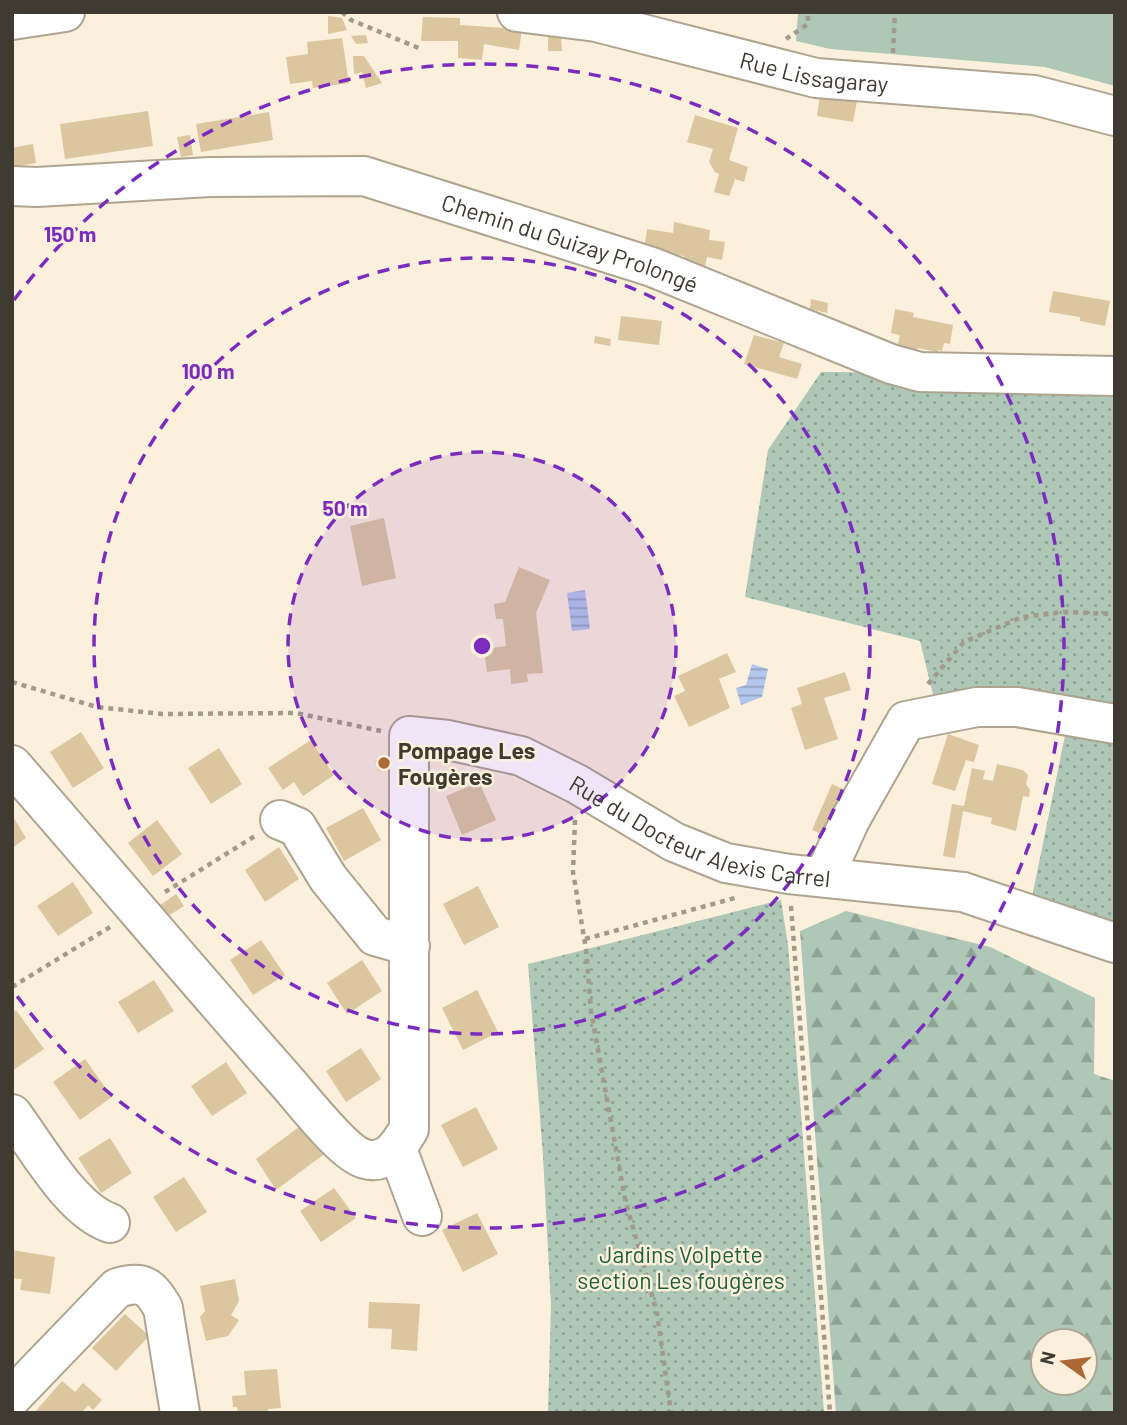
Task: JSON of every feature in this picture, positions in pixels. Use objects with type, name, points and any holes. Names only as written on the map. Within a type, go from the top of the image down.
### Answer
[{"type":"street","points":[[12,20],[65,12]]},
{"type":"street","name":"Rue Lissagaray","points":[[517,12],[596,22],[816,78],[1034,95],[1115,116]]},
{"type":"street","name":"Chemin du Guizay Prolongé","points":[[12,186],[210,177],[364,176],[652,267],[891,364],[920,372],[1115,376]]},
{"type":"street","points":[[807,875],[850,820],[906,721],[977,707],[1017,706],[1115,724]]},
{"type":"street","points":[[12,765],[248,1039],[348,1150],[365,1159],[384,1159],[397,1149],[409,1129],[409,736]]},
{"type":"street","name":"Rue du Docteur Alexis Carrel","points":[[409,736],[448,740],[521,756],[577,784],[674,842],[726,863],[963,892],[1115,943]]},
{"type":"street","points":[[280,820],[297,827],[328,878],[375,936],[410,946]]},
{"type":"street","points":[[12,1114],[74,1199],[98,1219],[110,1223]]},
{"type":"street","points":[[397,1149],[422,1216]]},
{"type":"street","points":[[12,1397],[117,1288],[132,1284],[143,1285],[154,1293],[163,1308],[180,1413]]},
{"type":"path","points":[[342,12],[351,20],[421,49]]},
{"type":"path","points":[[775,47],[808,24],[808,12]]},
{"type":"path","points":[[893,50],[895,12]]},
{"type":"path","points":[[906,721],[931,678],[964,642],[1022,617],[1065,612],[1115,614]]},
{"type":"path","points":[[12,682],[97,707],[162,714],[296,713],[409,736]]},
{"type":"path","points":[[577,784],[573,872],[585,939],[591,1011],[625,1199],[657,1313],[671,1413]]},
{"type":"path","points":[[807,875],[830,1413]]},
{"type":"path","points":[[585,939],[738,897]]},
{"type":"green space","points":[[798,12],[1115,12],[1115,86],[1045,67],[830,49],[796,41]]},
{"type":"green space","points":[[821,372],[1115,374],[1115,720],[936,707],[920,641],[745,597],[768,450]]},
{"type":"green space","points":[[1068,721],[1115,729],[1115,928],[1031,902]]},
{"type":"green space","name":"Jardins Volpette section Les fougères","points":[[781,900],[788,945],[824,1413],[548,1413],[551,1305],[528,964]]},
{"type":"green space","points":[[846,911],[990,947],[1095,998],[1094,1074],[1115,1081],[1115,1413],[836,1413],[800,931]]},
{"type":"water","points":[[585,590],[590,629],[572,631],[567,593]]},
{"type":"water","points":[[752,664],[768,669],[762,697],[741,705],[736,688],[746,685]]},
{"type":"building","points":[[328,16],[342,18],[347,30],[328,34]]},
{"type":"building","points":[[423,17],[460,18],[460,25],[522,29],[519,50],[484,44],[482,60],[458,58],[458,41],[421,41]]},
{"type":"building","points":[[366,35],[368,43],[356,44],[351,36]]},
{"type":"building","points":[[548,37],[561,37],[562,51],[548,51]]},
{"type":"building","points":[[342,38],[349,83],[313,88],[312,81],[290,84],[286,57],[308,54],[307,42]]},
{"type":"building","points":[[353,56],[364,56],[382,83],[366,88],[362,72],[354,74]]},
{"type":"building","points":[[820,95],[857,101],[853,122],[817,116]]},
{"type":"building","points":[[148,111],[153,146],[65,159],[60,124]]},
{"type":"building","points":[[269,112],[273,140],[201,152],[196,124]]},
{"type":"building","points":[[695,115],[738,128],[729,160],[748,167],[744,182],[735,179],[729,196],[714,192],[719,174],[709,162],[713,149],[687,142]]},
{"type":"building","points":[[190,135],[193,155],[181,157],[177,137]]},
{"type":"building","points":[[33,144],[36,163],[12,167],[12,148]]},
{"type":"building","points":[[674,222],[710,230],[709,240],[725,242],[722,260],[707,257],[705,267],[684,262],[684,256],[676,255],[675,263],[644,250],[647,229],[673,233]]},
{"type":"building","points":[[1053,291],[1110,301],[1105,326],[1080,321],[1080,317],[1049,312]]},
{"type":"building","points":[[811,299],[828,303],[827,313],[810,309]]},
{"type":"building","points":[[895,309],[914,313],[913,317],[953,325],[950,344],[944,343],[942,351],[938,352],[917,348],[916,352],[897,347],[900,335],[891,333]]},
{"type":"building","points":[[621,316],[662,321],[659,345],[618,340]]},
{"type":"building","points":[[754,335],[784,343],[779,357],[802,364],[797,379],[744,364]]},
{"type":"building","points":[[595,336],[611,339],[610,346],[594,343]]},
{"type":"building","points":[[384,518],[396,578],[362,586],[350,526]]},
{"type":"building","points":[[519,567],[550,580],[536,613],[543,673],[527,674],[528,682],[511,684],[510,669],[487,672],[484,649],[506,646],[503,619],[496,619],[494,604],[505,602]]},
{"type":"building","points":[[727,653],[736,672],[719,679],[730,708],[689,727],[674,696],[685,691],[678,676]]},
{"type":"building","points":[[845,672],[851,690],[824,698],[838,739],[805,750],[791,708],[802,704],[797,688]]},
{"type":"building","points":[[81,732],[104,768],[73,788],[50,752]]},
{"type":"building","points":[[948,734],[979,745],[974,762],[966,760],[955,791],[932,784]]},
{"type":"building","points":[[311,740],[334,775],[303,796],[294,782],[283,790],[268,768]]},
{"type":"building","points":[[219,748],[242,784],[211,804],[188,768]]},
{"type":"building","name":"Pompage Les Fougères","points":[[390,756],[393,765],[379,771],[375,762]]},
{"type":"building","points":[[997,764],[1023,770],[1028,775],[1026,784],[1030,790],[1029,797],[1023,796],[1016,831],[991,824],[992,818],[963,811],[955,858],[943,856],[952,804],[964,806],[972,768],[985,771],[983,779],[993,781]]},
{"type":"building","points":[[479,782],[496,820],[462,835],[446,796]]},
{"type":"building","points":[[832,784],[851,793],[831,838],[812,830]]},
{"type":"building","points":[[363,808],[381,840],[344,861],[326,828]]},
{"type":"building","points":[[12,815],[26,838],[12,848]]},
{"type":"building","points":[[157,820],[182,854],[153,876],[128,843]]},
{"type":"building","points":[[279,847],[299,879],[265,902],[245,870]]},
{"type":"building","points":[[73,882],[93,913],[58,936],[37,906]]},
{"type":"building","points":[[478,886],[499,927],[464,945],[443,904]]},
{"type":"building","points":[[176,894],[184,906],[165,918],[156,908]]},
{"type":"building","points":[[261,940],[285,975],[253,995],[230,960]]},
{"type":"building","points":[[362,960],[382,991],[347,1014],[327,983]]},
{"type":"building","points":[[154,980],[174,1011],[138,1033],[118,1002]]},
{"type":"building","points":[[477,990],[498,1032],[463,1050],[442,1008]]},
{"type":"building","points":[[16,1010],[44,1049],[12,1071],[12,1013]]},
{"type":"building","points":[[361,1048],[381,1079],[346,1102],[326,1071]]},
{"type":"building","points":[[85,1059],[112,1097],[80,1120],[53,1082]]},
{"type":"building","points":[[226,1062],[247,1093],[212,1116],[191,1086]]},
{"type":"building","points":[[476,1107],[498,1149],[463,1167],[441,1125]]},
{"type":"building","points":[[303,1124],[327,1152],[276,1190],[256,1159]]},
{"type":"building","points":[[110,1138],[132,1173],[101,1193],[78,1158]]},
{"type":"building","points":[[184,1177],[207,1212],[176,1232],[153,1197]]},
{"type":"building","points":[[334,1188],[356,1218],[321,1242],[300,1211]]},
{"type":"building","points":[[477,1213],[498,1254],[463,1272],[442,1230]]},
{"type":"building","points":[[12,1250],[55,1257],[50,1294],[20,1290],[22,1279],[12,1278]]},
{"type":"building","points":[[235,1279],[239,1301],[231,1315],[239,1320],[228,1336],[206,1341],[200,1317],[205,1311],[200,1286]]},
{"type":"building","points":[[369,1302],[420,1304],[417,1351],[391,1349],[392,1329],[368,1328]]},
{"type":"building","points":[[125,1314],[149,1336],[116,1371],[92,1348]]},
{"type":"building","points":[[277,1369],[281,1408],[268,1409],[268,1413],[238,1413],[237,1407],[233,1407],[232,1396],[246,1395],[244,1371]]},
{"type":"building","points":[[62,1381],[75,1392],[83,1383],[102,1400],[93,1410],[88,1405],[82,1413],[34,1413]]},
{"type":"place","name":"Pompage Les Fougères","points":[[384,763]]}]
